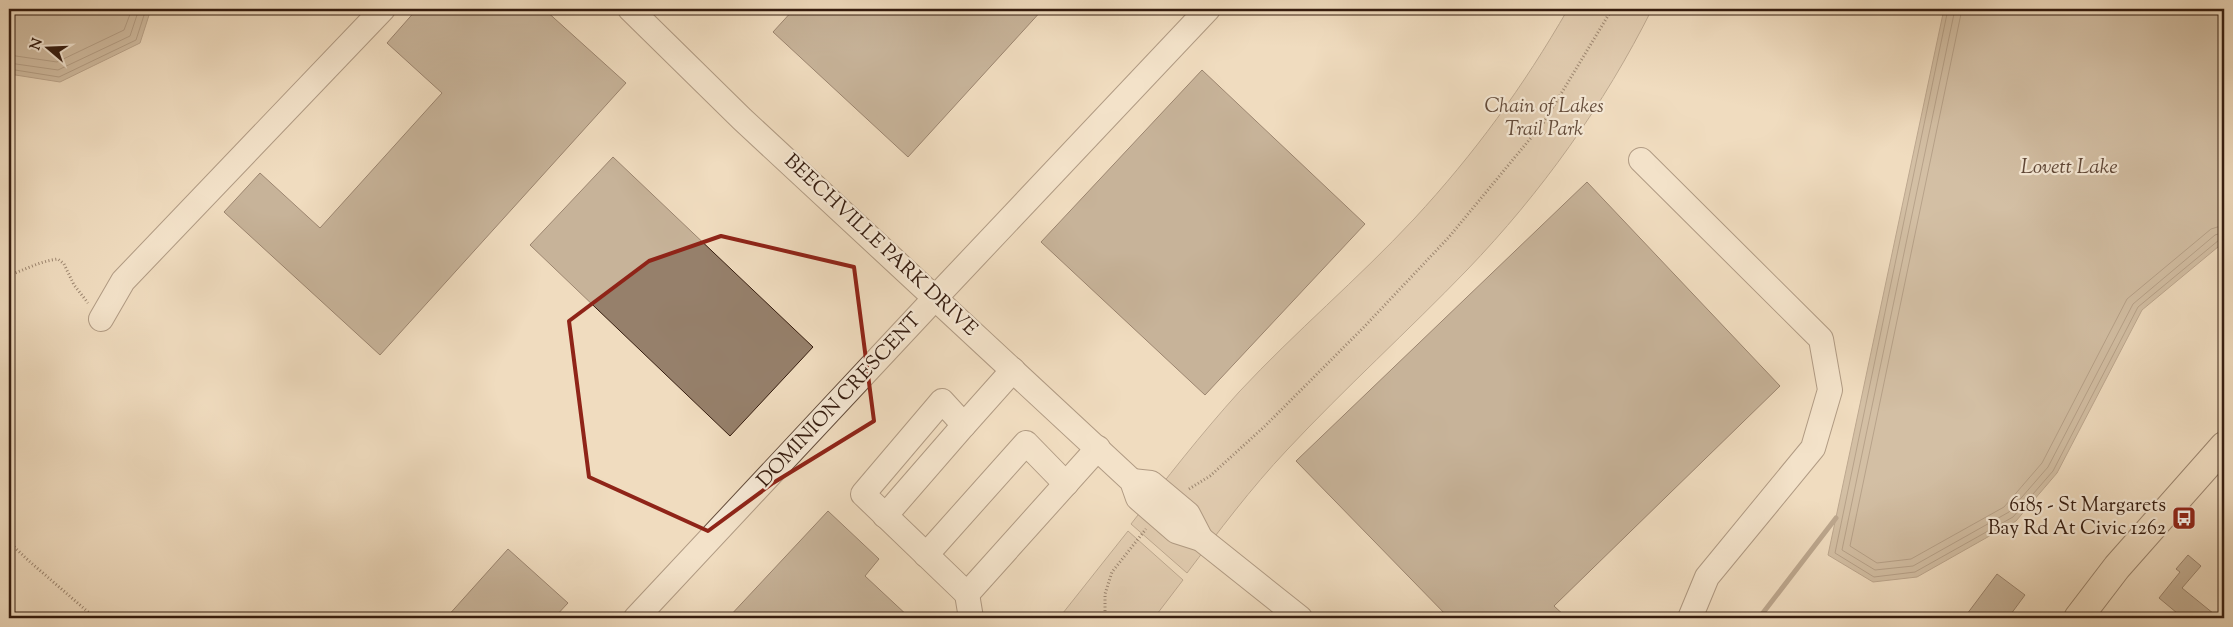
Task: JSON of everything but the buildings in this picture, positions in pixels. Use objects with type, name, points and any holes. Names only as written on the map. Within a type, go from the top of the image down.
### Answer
[{"type":"main road","points":[[2078,618],[2123,560],[2224,446]]},
{"type":"street","points":[[101,319],[123,281],[383,9]]},
{"type":"street","name":"BEECHVILLE PARK DRIVE","points":[[630,9],[742,119],[1098,448],[1132,481],[1138,498],[1164,508],[1176,531],[1201,539],[1300,618]]},
{"type":"street","name":"DOMINION CRESCENT","points":[[636,618],[1208,9]]},
{"type":"street","points":[[1641,160],[1821,339],[1830,390],[1812,448],[1707,577],[1690,618]]},
{"type":"street","points":[[886,516],[1014,370]]},
{"type":"street","points":[[964,425],[942,401],[863,494],[968,594],[971,618]]},
{"type":"street","points":[[926,555],[1026,443],[1066,484]]},
{"type":"street","points":[[968,594],[1098,448]]},
{"type":"path","points":[[1105,618],[1105,594],[1112,572],[1164,508],[1210,476],[1265,426],[1364,327],[1455,230],[1544,122],[1612,9]]},
{"type":"path","points":[[9,275],[46,260],[58,259],[64,264],[74,285],[101,319]]},
{"type":"path","points":[[9,542],[29,562],[95,618]]},
{"type":"highlighted area","points":[[721,236],[854,267],[874,421],[773,483],[708,531],[589,477],[569,321],[649,261]]},
{"type":"green space","name":"Chain of Lakes Trail Park","points":[[1568,9],[1652,9],[1633,45],[1592,113],[1569,147],[1520,210],[1467,270],[1331,404],[1274,464],[1187,573],[1131,524],[1197,440],[1239,392],[1393,241],[1436,194],[1497,119],[1534,65]]},
{"type":"green space","points":[[1128,531],[1183,580],[1154,618],[1059,618]]},
{"type":"water","points":[[9,9],[151,9],[140,43],[60,82],[9,74]]},
{"type":"water","name":"Lovett Lake","points":[[1944,9],[2224,9],[2224,242],[2142,310],[2057,473],[2016,521],[1917,577],[1873,582],[1828,555]]},
{"type":"waterway","points":[[1759,618],[1836,518]]},
{"type":"place","name":"6185 - St Margarets Bay Rd At Civic 1262","points":[[2184,518]]}]
